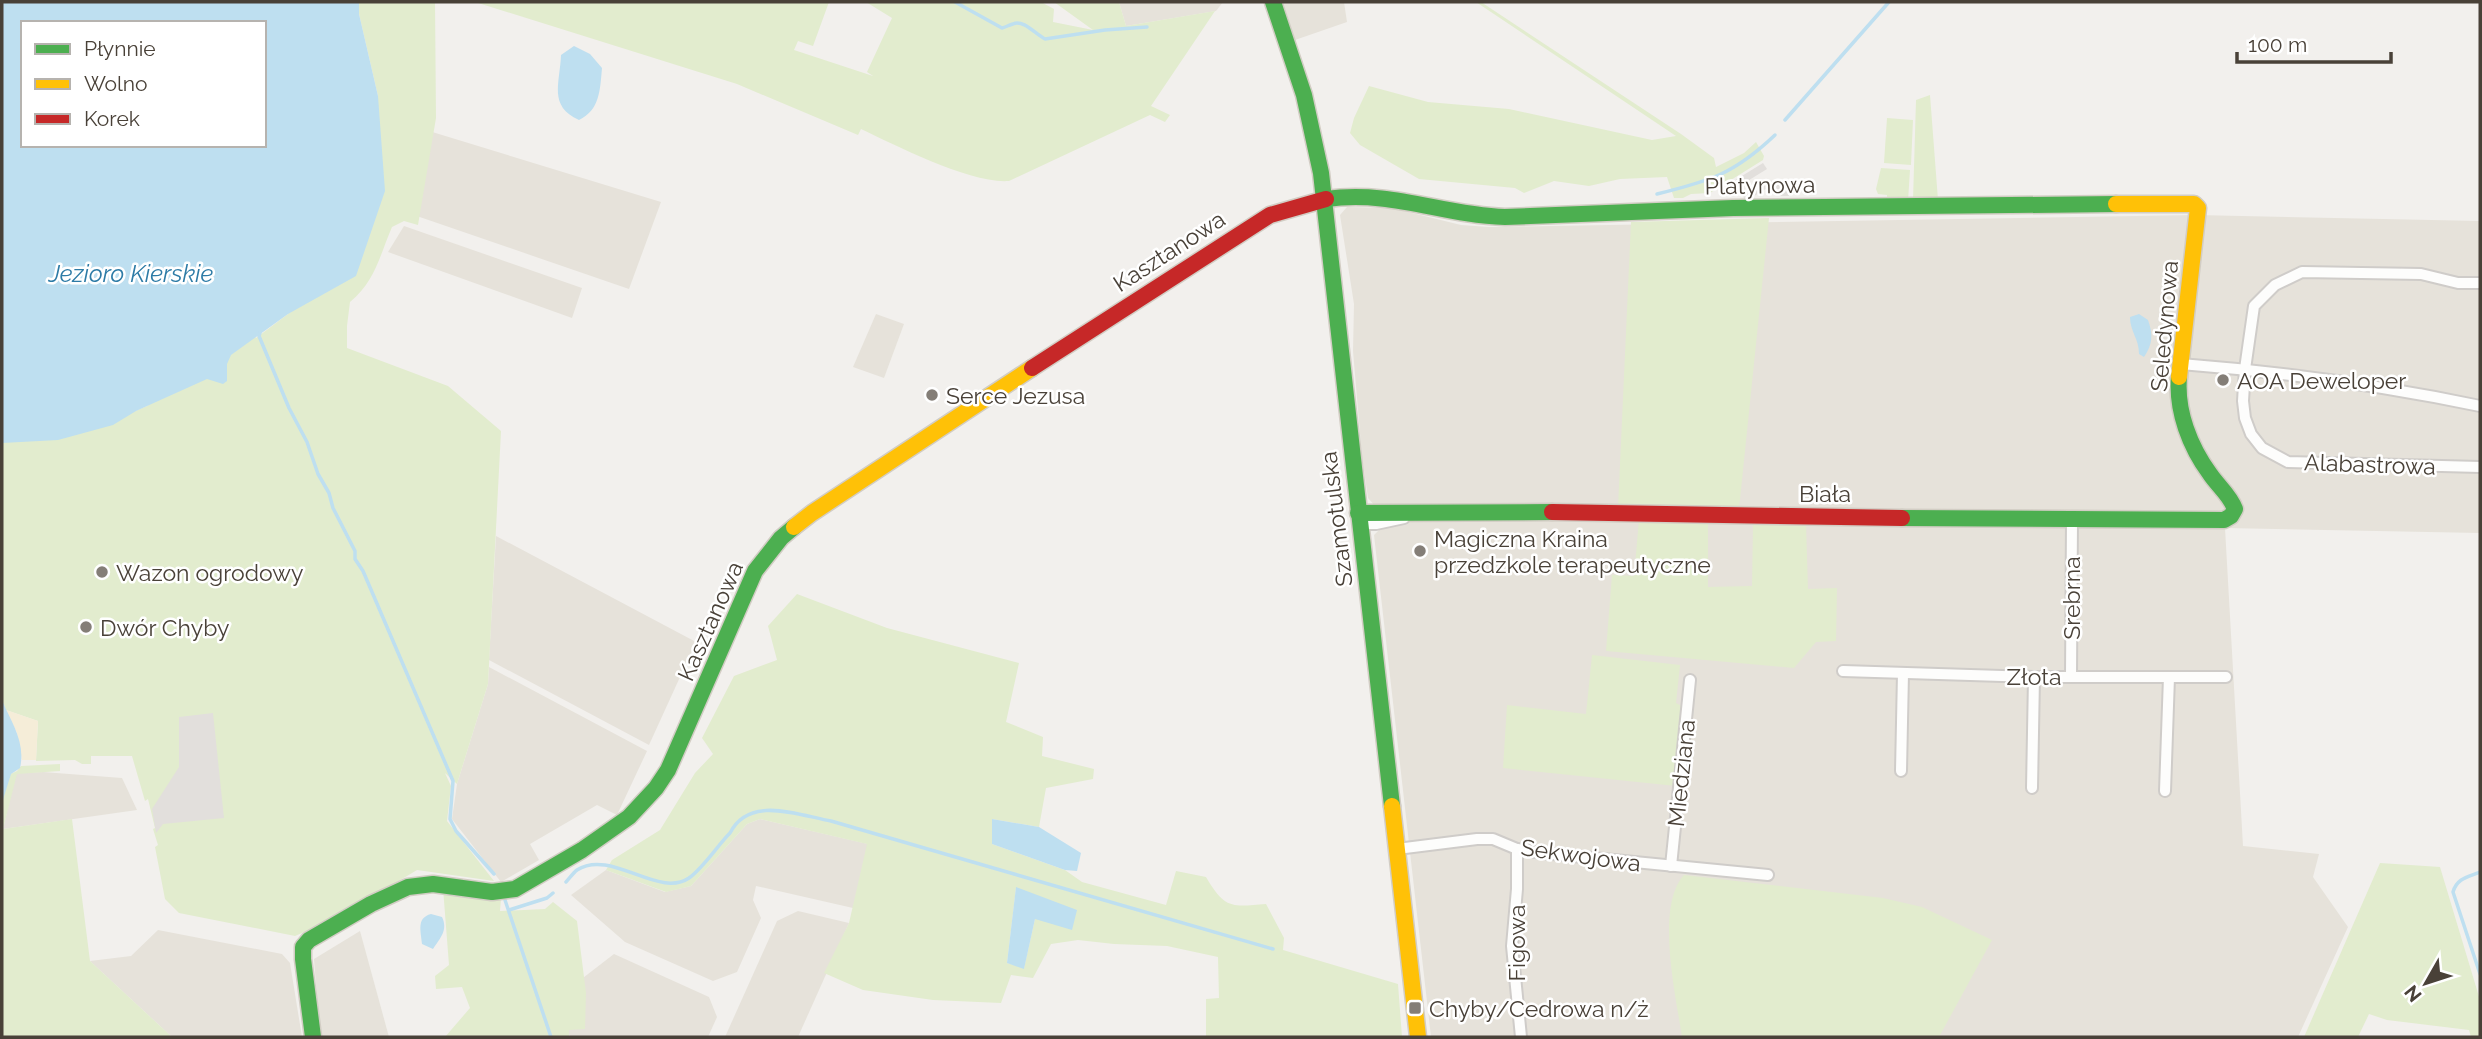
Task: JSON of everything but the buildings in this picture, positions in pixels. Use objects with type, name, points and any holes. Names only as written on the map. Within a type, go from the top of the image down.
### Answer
[{"type":"street","name":"Szamotulska","points":[[1273,2],[1304,95],[1317,149],[1418,1037]]},
{"type":"street","name":"Platynowa","points":[[1324,201],[1344,197],[1386,197],[1455,213],[1501,217],[1741,208],[2194,204],[2198,208]]},
{"type":"street","name":"Kasztanowa","points":[[313,1037],[303,947],[318,934],[408,888],[439,884],[493,892],[510,891],[616,829],[638,811],[660,785],[668,770],[755,571],[770,550],[794,526],[1256,223],[1288,208],[1324,201]]},
{"type":"street","name":"Seledynowa","points":[[2198,208],[2178,391],[2181,421],[2210,475],[2233,499],[2235,509],[2231,516]]},
{"type":"street","name":"Alabastrowa","points":[[2480,283],[2458,283],[2421,274],[2302,272],[2275,285],[2254,306],[2245,369],[2245,418],[2251,434],[2263,447],[2288,462],[2480,467]]},
{"type":"street","points":[[2181,364],[2245,369],[2392,388],[2480,406]]},
{"type":"street","name":"Biała","points":[[1359,518],[1399,511],[2213,521],[2231,516]]},
{"type":"street","name":"Srebrna","points":[[2071,676],[2072,520]]},
{"type":"street","name":"Złota","points":[[1843,671],[2034,677],[2226,677]]},
{"type":"street","points":[[1901,771],[1903,673]]},
{"type":"street","points":[[2032,788],[2034,677]]},
{"type":"street","points":[[2165,791],[2169,677]]},
{"type":"street","name":"Miedziana","points":[[1671,866],[1690,680]]},
{"type":"street","name":"Sekwojowa","points":[[1396,849],[1493,839],[1517,849],[1768,875]]},
{"type":"street","name":"Figowa","points":[[1517,849],[1512,946],[1521,1037]]},
{"type":"shaded area","points":[[1119,2],[1223,2],[1216,11],[1126,26]]},
{"type":"shaded area","points":[[1283,2],[1344,2],[1347,22],[1295,40]]},
{"type":"shaded area","points":[[429,131],[661,202],[629,289],[411,214]]},
{"type":"shaded area","points":[[1763,163],[1767,169],[1728,193],[1724,187]]},
{"type":"shaded area","points":[[1762,181],[1778,182],[1789,196],[1781,196],[1769,187],[1746,201],[1742,195]]},
{"type":"shaded area","points":[[1347,207],[1392,208],[1461,225],[1489,227],[2196,215],[2480,221],[2480,533],[2225,528],[2243,846],[2319,854],[2313,877],[2348,927],[2298,1037],[1431,1037],[1374,535],[1379,530],[1377,508],[1368,498],[1362,457],[1353,351],[1354,304],[1340,215]]},
{"type":"shaded area","points":[[404,226],[582,288],[572,318],[388,252]]},
{"type":"shaded area","points":[[876,314],[904,324],[884,378],[853,367]]},
{"type":"shaded area","points":[[496,536],[696,642],[649,745],[489,660]]},
{"type":"shaded area","points":[[489,667],[647,751],[617,815],[597,805],[530,844],[539,860],[501,882],[452,819],[457,784],[488,684]]},
{"type":"shaded area","points":[[213,713],[224,818],[163,824],[156,833],[152,809],[179,767],[179,717]]},
{"type":"shaded area","points":[[43,772],[122,778],[137,810],[3,829],[16,773]]},
{"type":"shaded area","points":[[760,819],[868,844],[853,908],[756,886],[753,900],[761,918],[737,972],[713,981],[625,942],[571,895],[606,870],[665,892],[691,886],[747,824]]},
{"type":"shaded area","points":[[798,911],[849,923],[798,1037],[725,1037],[777,921]]},
{"type":"shaded area","points":[[158,930],[282,954],[290,963],[302,1037],[172,1037],[90,961],[131,956]]},
{"type":"shaded area","points":[[360,931],[389,1037],[320,1037],[314,959]]},
{"type":"shaded area","points":[[614,954],[709,997],[717,1017],[708,1037],[570,1037],[557,998]]},
{"type":"green space","points":[[359,2],[435,2],[436,118],[418,225],[404,221],[392,227],[371,277],[350,302],[347,348],[448,386],[501,431],[488,684],[457,784],[445,773],[451,786],[447,821],[494,881],[417,870],[337,918],[295,936],[179,913],[165,899],[155,847],[158,845],[153,829],[155,828],[148,799],[145,801],[132,756],[91,756],[91,764],[82,764],[75,760],[36,761],[38,721],[6,710],[2,700],[2,440],[133,412],[147,406],[254,335],[256,338],[288,314],[378,96],[359,14]]},
{"type":"green space","points":[[475,2],[829,2],[813,46],[798,41],[794,50],[873,76],[867,72],[892,18],[866,2],[1041,2],[1054,9],[1053,22],[1093,30],[1054,2],[1119,2],[1126,26],[1215,11],[1151,106],[1170,115],[1165,122],[1150,115],[1009,181],[975,177],[914,154],[861,129],[858,135],[737,84]]},
{"type":"green space","points":[[1476,2],[1481,2],[1681,134],[1714,158],[1716,167],[1744,153],[1756,142],[1764,156],[1763,160],[1710,193],[1691,194],[1683,198],[1674,198],[1667,177],[1620,179],[1589,186],[1554,181],[1524,193],[1515,188],[1419,179],[1360,145],[1350,133],[1369,86],[1428,102],[1509,109],[1652,140],[1676,136]]},
{"type":"green space","points":[[1930,95],[1938,200],[1913,200],[1916,100]]},
{"type":"green space","points":[[1887,118],[1913,120],[1911,165],[1884,163]]},
{"type":"green space","points":[[1881,168],[1910,170],[1908,201],[1887,199],[1887,195],[1878,194],[1876,189]]},
{"type":"green space","points":[[1769,218],[1739,509],[1618,508],[1631,222]]},
{"type":"green space","points":[[1639,520],[1708,520],[1708,587],[1752,586],[1753,524],[1806,524],[1808,589],[1837,588],[1836,641],[1816,642],[1794,668],[1606,651],[1612,575],[1634,576]]},
{"type":"green space","points":[[797,594],[887,628],[1019,663],[1006,722],[1043,737],[1042,756],[1094,769],[1093,779],[1046,788],[1039,827],[992,819],[992,844],[1065,870],[1082,882],[1166,905],[1176,871],[1206,877],[1218,895],[1230,904],[1266,904],[1284,938],[1283,950],[1398,984],[1402,1037],[1206,1037],[1206,999],[1219,998],[1218,957],[1167,946],[1078,940],[1051,944],[1033,978],[1011,975],[1001,1003],[933,1000],[863,990],[824,973],[849,923],[867,844],[760,819],[747,824],[691,886],[666,892],[606,870],[612,860],[660,830],[695,773],[713,754],[702,738],[734,676],[777,660],[768,626]],"holes":[[[1016,888],[1035,919],[1024,968],[1007,963]]]},
{"type":"green space","points":[[1592,655],[1680,665],[1676,703],[1682,706],[1676,786],[1503,768],[1507,705],[1586,714]]},
{"type":"green space","points":[[60,764],[60,771],[17,774],[3,829],[72,819],[90,961],[172,1037],[2,1037],[2,778],[21,766]]},
{"type":"green space","points":[[2380,863],[2440,867],[2480,1000],[2480,1037],[2471,1037],[2469,1030],[2387,1020],[2369,1014],[2358,1037],[2304,1037]]},
{"type":"green space","points":[[1684,875],[1883,898],[1922,907],[1992,940],[1939,1037],[1682,1037],[1672,976],[1669,929],[1675,889]]},
{"type":"green space","points":[[443,888],[501,898],[500,911],[545,909],[553,902],[577,921],[586,993],[585,1029],[569,1030],[569,1037],[445,1037],[470,1008],[462,987],[436,989],[435,976],[449,965]]},
{"type":"sand","points":[[6,710],[38,721],[36,760],[22,760],[17,733]]},
{"type":"water","name":"Jezioro Kierskie","points":[[2,2],[359,2],[359,14],[378,96],[385,191],[356,276],[288,314],[231,355],[227,364],[227,381],[223,384],[207,379],[136,411],[113,425],[58,440],[2,443]]},
{"type":"water","points":[[574,46],[590,54],[602,68],[595,105],[579,120],[563,108],[558,93],[561,55]]},
{"type":"water","points":[[2139,314],[2148,320],[2151,334],[2151,343],[2144,357],[2139,354],[2130,322],[2130,317]]},
{"type":"water","points":[[2,700],[17,732],[21,759],[20,768],[11,774],[2,803]]},
{"type":"water","points":[[992,819],[1039,827],[1081,853],[1077,871],[1065,870],[992,844]]},
{"type":"water","points":[[1016,887],[1077,910],[1072,930],[1035,919],[1024,969],[1007,963]]},
{"type":"water","points":[[431,914],[442,917],[444,926],[443,933],[433,949],[422,944],[420,930],[423,919]]},
{"type":"waterway","points":[[955,2],[1002,28],[1021,24],[1045,39],[1147,27]]},
{"type":"waterway","points":[[1785,120],[1889,2]]},
{"type":"waterway","points":[[1657,194],[1721,174],[1747,159],[1775,135]]},
{"type":"waterway","points":[[260,333],[289,408],[355,551],[355,559],[363,571],[453,781],[450,819],[456,831],[494,874]]},
{"type":"waterway","points":[[566,882],[577,870],[590,865],[604,865],[663,883],[677,883],[689,878],[700,868],[738,821],[749,814],[775,810],[831,821],[1273,949]]},
{"type":"waterway","points":[[2480,872],[2460,881],[2453,892],[2480,974]]},
{"type":"waterway","points":[[509,910],[547,898],[553,893]]},
{"type":"waterway","points":[[505,900],[551,1037]]},
{"type":"traffic: fast","points":[[1273,2],[1304,95],[1321,173],[1392,806]]},
{"type":"traffic: fast","points":[[1326,199],[1350,197],[1395,200],[1505,217],[1733,208],[2116,204]]},
{"type":"traffic: fast","points":[[1902,518],[2224,520],[2231,516],[2235,509],[2203,463],[2191,440],[2182,416],[2179,377]]},
{"type":"traffic: fast","points":[[1358,513],[1552,512]]},
{"type":"traffic: fast","points":[[313,1037],[303,959],[303,947],[309,940],[371,904],[408,887],[433,884],[492,892],[515,889],[582,850],[629,817],[656,788],[668,770],[755,571],[781,538],[794,527]]},
{"type":"traffic: slow","points":[[2116,204],[2194,204],[2198,208],[2179,377]]},
{"type":"traffic: slow","points":[[794,527],[1032,368]]},
{"type":"traffic: slow","points":[[1392,806],[1418,1037]]},
{"type":"traffic: jam","points":[[1032,368],[1270,215],[1326,199]]},
{"type":"traffic: jam","points":[[1552,512],[1902,518]]},
{"type":"place","name":"AOA Deweloper","points":[[2223,380]]},
{"type":"place","name":"Serce Jezusa","points":[[932,395]]},
{"type":"place","name":"Magiczna Kraina przedzkole terapeutyczne","points":[[1420,551]]},
{"type":"place","name":"Wazon ogrodowy","points":[[102,572]]},
{"type":"place","name":"Dwór Chyby","points":[[86,627]]},
{"type":"place","name":"Chyby/Cedrowa n/ż","points":[[1415,1008]]}]
